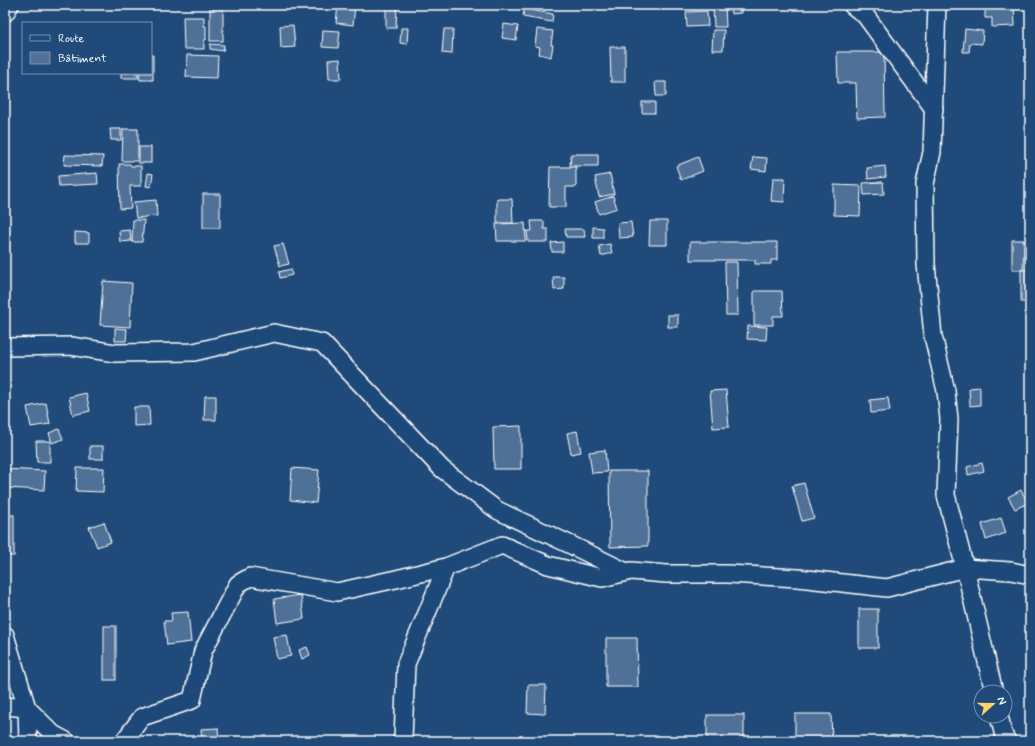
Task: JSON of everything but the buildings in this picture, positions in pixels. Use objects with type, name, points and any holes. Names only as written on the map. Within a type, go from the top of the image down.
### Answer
[{"type":"street","points":[[5,13],[10,5]]},
{"type":"street","points":[[852,5],[865,15],[934,109]]},
{"type":"street","points":[[937,5],[932,152],[925,184],[926,264],[933,336],[946,391],[950,420],[946,495],[992,684]]},
{"type":"street","points":[[5,347],[71,346],[115,353],[194,352],[274,333],[322,343],[442,469],[496,510],[626,572]]},
{"type":"street","points":[[124,741],[142,717],[192,700],[203,651],[238,584],[250,577],[337,592],[396,580],[446,567],[502,545],[548,565],[602,578],[631,571],[666,574],[728,574],[798,578],[887,588],[965,568],[1011,571],[1030,575]]},
{"type":"street","points":[[401,741],[403,739],[406,664],[446,567]]},
{"type":"street","points":[[5,635],[28,708],[28,741]]},
{"type":"street","points":[[5,706],[28,708],[52,734],[66,741]]},
{"type":"street","points":[[1001,724],[1007,741]]}]
